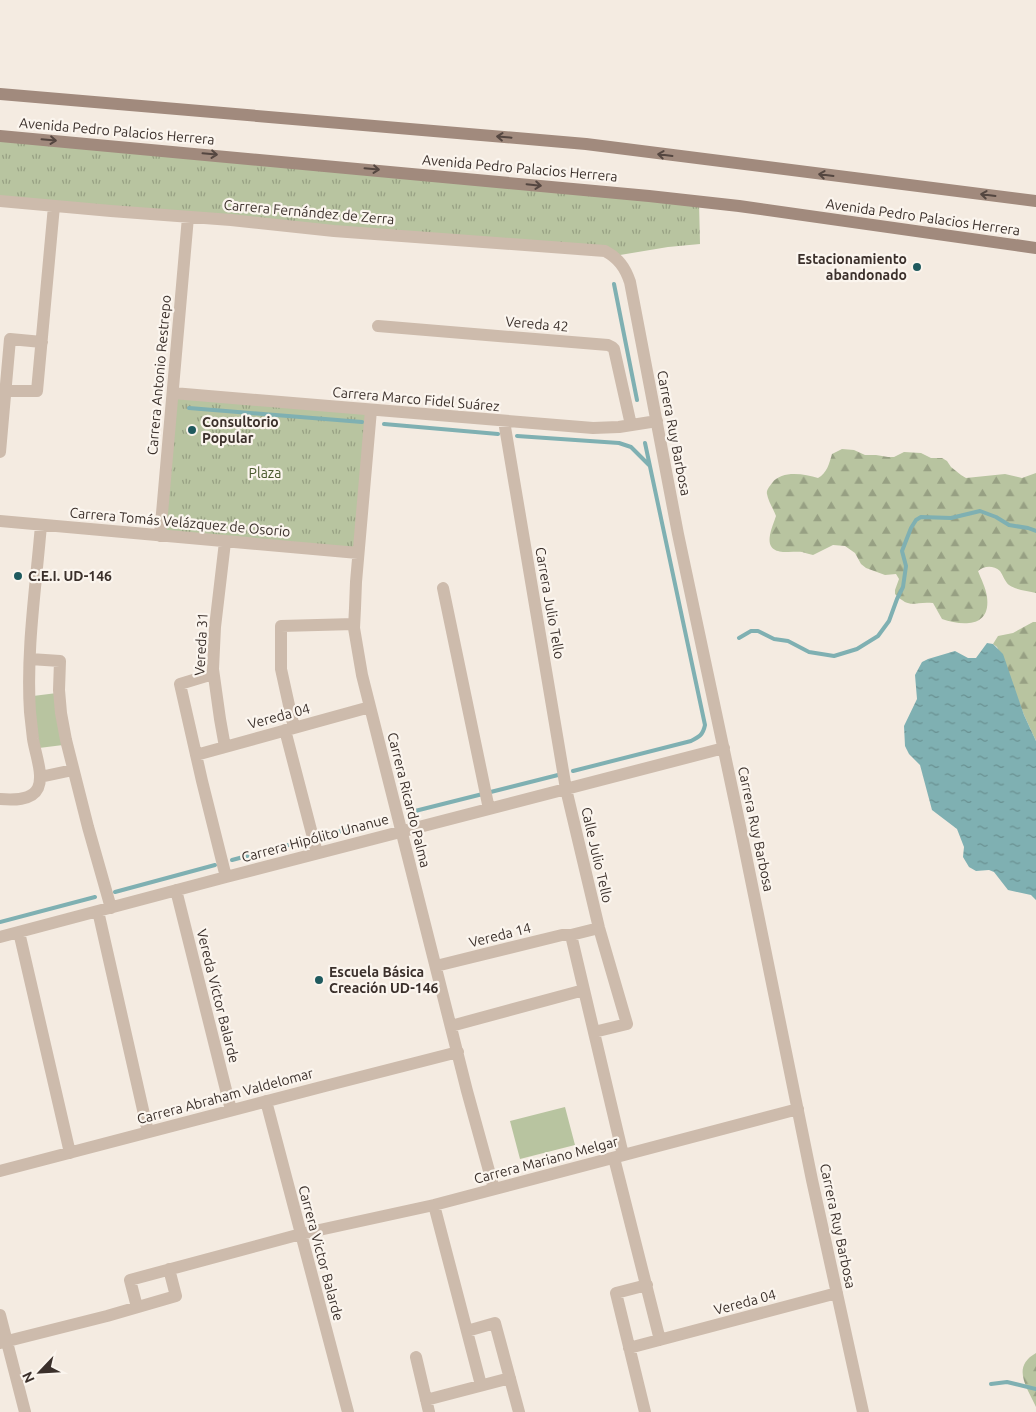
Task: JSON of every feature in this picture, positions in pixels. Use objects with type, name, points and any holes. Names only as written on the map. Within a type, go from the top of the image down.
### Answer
[{"type":"main road","name":"Avenida Pedro Palacios Herrera","points":[[0,94],[586,144],[1036,201]]},
{"type":"main road","name":"Avenida Pedro Palacios Herrera","points":[[0,136],[649,196],[739,206],[1036,248]]},
{"type":"street","name":"Carrera Fernández de Zerra","points":[[0,201],[232,220],[334,231],[597,250],[605,251],[614,256]]},
{"type":"street","points":[[6,391],[37,391],[54,206]]},
{"type":"street","name":"Carrera Antonio Restrepo","points":[[160,536],[188,217]]},
{"type":"street","name":"Carrera Ruy Barbosa","points":[[614,256],[626,271],[630,282],[678,534],[836,1293],[864,1412]]},
{"type":"street","name":"Vereda 42","points":[[378,326],[612,347],[631,425]]},
{"type":"street","points":[[0,452],[10,340],[42,342]]},
{"type":"street","name":"Carrera Marco Fidel Suárez","points":[[173,393],[593,428],[657,421]]},
{"type":"street","name":"Carrera Ricardo Palma","points":[[371,410],[358,553],[354,624],[356,649],[494,1189]]},
{"type":"street","name":"Carrera Julio Tello","points":[[504,421],[566,789]]},
{"type":"street","name":"Carrera Tomás Velázquez de Osorio","points":[[0,521],[358,553]]},
{"type":"street","points":[[0,800],[16,800],[30,796],[36,792],[39,786],[40,776],[33,740],[29,699],[30,659],[41,525]]},
{"type":"street","name":"Vereda 31","points":[[225,542],[215,628],[213,674],[225,747]]},
{"type":"street","points":[[443,588],[487,798]]},
{"type":"street","points":[[314,843],[290,729],[281,669],[281,626],[354,624]]},
{"type":"street","points":[[30,659],[60,661],[61,713],[73,770],[111,908]]},
{"type":"street","name":"Vereda 31","points":[[213,674],[180,684],[226,877]]},
{"type":"street","name":"Vereda 04","points":[[196,755],[370,707]]},
{"type":"street","name":"Carrera Hipólito Unanue","points":[[0,937],[226,877],[314,843],[402,831],[487,798],[566,789],[724,748]]},
{"type":"street","points":[[40,776],[73,770]]},
{"type":"street","name":"Calle Julio Tello","points":[[566,789],[599,928],[627,1024],[594,1032]]},
{"type":"street","name":"Vereda Víctor Balarde","points":[[176,890],[232,1110]]},
{"type":"street","points":[[98,911],[148,1132]]},
{"type":"street","points":[[599,928],[571,935],[594,1032],[619,1156],[660,1340]]},
{"type":"street","points":[[18,932],[70,1153]]},
{"type":"street","name":"Vereda 14","points":[[436,966],[562,935],[571,935]]},
{"type":"street","points":[[451,1026],[584,990]]},
{"type":"street","name":"Carrera Abraham Valdelomar","points":[[0,1171],[458,1052]]},
{"type":"street","name":"Carrera Victor Balarde","points":[[266,1101],[348,1412]]},
{"type":"street","name":"Carrera Mariano Melgar","points":[[137,1307],[130,1280],[301,1234],[434,1205],[798,1108]]},
{"type":"street","points":[[434,1205],[481,1385]]},
{"type":"street","points":[[3,1342],[176,1296],[169,1269]]},
{"type":"street","points":[[645,1412],[616,1293],[647,1285]]},
{"type":"street","name":"Vereda 04","points":[[629,1348],[836,1293]]},
{"type":"street","points":[[0,1315],[3,1342],[25,1412]]},
{"type":"street","points":[[467,1331],[495,1323],[519,1412]]},
{"type":"street","points":[[416,1357],[428,1406],[481,1385],[510,1378]]},
{"type":"green space","points":[[0,136],[699,201],[700,244],[614,256],[0,201]]},
{"type":"green space","name":"Plaza","points":[[173,393],[371,410],[358,553],[160,536]]},
{"type":"green space","points":[[842,449],[854,450],[865,455],[888,457],[894,457],[904,452],[921,453],[931,458],[942,458],[966,478],[1005,474],[1022,478],[1036,473],[1036,593],[1012,587],[997,569],[992,567],[983,568],[978,571],[987,597],[987,607],[984,614],[974,622],[958,623],[942,619],[933,603],[912,604],[900,599],[895,594],[899,579],[896,574],[885,575],[866,568],[861,564],[855,553],[845,546],[833,545],[813,555],[802,552],[775,550],[771,547],[770,533],[776,516],[768,497],[767,491],[769,487],[781,476],[800,474],[818,478],[826,471],[832,454]]},
{"type":"green space","points":[[1036,622],[1036,741],[997,647],[993,644],[998,636],[1013,633]]},
{"type":"green space","points":[[57,693],[63,745],[39,748],[33,696]]},
{"type":"green space","points":[[565,1107],[575,1145],[520,1159],[510,1121]]},
{"type":"green space","points":[[1036,1353],[1036,1407],[1025,1385],[1023,1371],[1028,1359]]},
{"type":"water","points":[[987,643],[993,644],[1003,654],[1024,715],[1036,741],[1036,900],[1031,895],[1008,890],[994,872],[989,870],[976,871],[969,867],[963,857],[964,847],[957,829],[932,810],[920,765],[909,754],[905,746],[904,726],[917,699],[915,675],[922,662],[955,651],[968,658],[976,658]]},
{"type":"waterway","points":[[614,284],[637,400]]},
{"type":"waterway","points":[[189,408],[362,422]]},
{"type":"waterway","points":[[384,424],[498,434]]},
{"type":"waterway","points":[[517,436],[619,443],[631,447],[649,465]]},
{"type":"waterway","points":[[573,771],[691,741],[700,735],[705,725],[645,443]]},
{"type":"waterway","points":[[739,638],[751,631],[758,631],[774,639],[788,641],[809,652],[834,656],[857,649],[878,636],[889,621],[903,587],[906,566],[902,551],[911,528],[916,520],[921,517],[951,518],[980,511],[996,517],[1009,525],[1036,531]]},
{"type":"waterway","points":[[411,812],[558,775]]},
{"type":"waterway","points":[[232,860],[383,820]]},
{"type":"waterway","points":[[115,892],[215,865]]},
{"type":"waterway","points":[[0,922],[95,897]]},
{"type":"waterway","points":[[991,1384],[1007,1382],[1036,1389]]},
{"type":"place","name":"Estacionamiento abandonado","points":[[917,267]]},
{"type":"place","name":"Consultorio Popular","points":[[192,430]]},
{"type":"place","name":"C.E.I. UD-146","points":[[18,576]]},
{"type":"place","name":"Escuela Básica Creación UD-146","points":[[319,980]]}]
